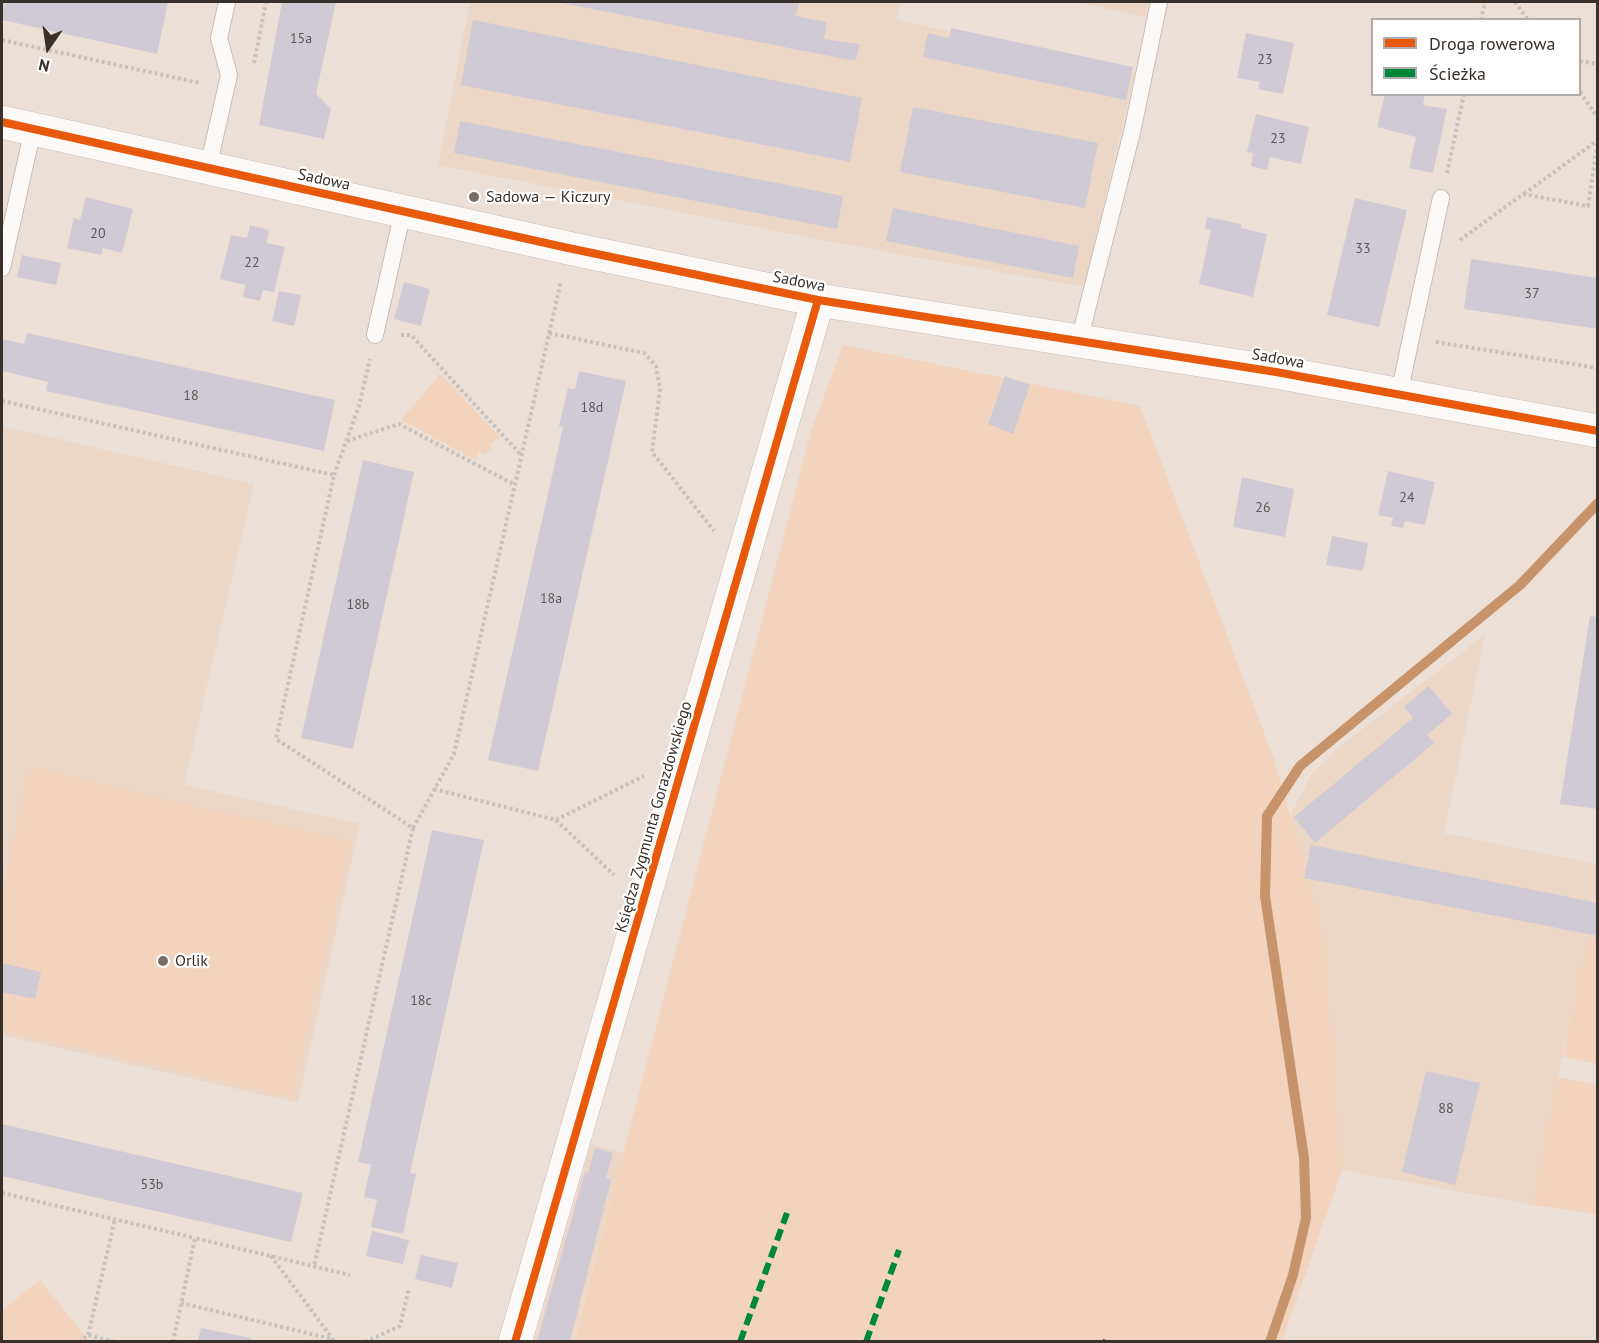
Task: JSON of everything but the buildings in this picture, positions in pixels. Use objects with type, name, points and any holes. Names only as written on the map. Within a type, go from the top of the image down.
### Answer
[{"type":"street","name":"Sadowa","points":[[2,122],[818,300],[1399,394],[1598,431]]},
{"type":"street","name":"Księdza Zygmunta Gorazdowskiego","points":[[515,1341],[818,300]]},
{"type":"lane","points":[[208,168],[229,75],[219,38],[227,2]]},
{"type":"lane","points":[[1079,341],[1130,139],[1159,2]]},
{"type":"lane","points":[[2,268],[33,129]]},
{"type":"lane","points":[[1399,394],[1441,198]]},
{"type":"lane","points":[[375,335],[403,211]]},
{"type":"path","points":[[1481,18],[1485,2]]},
{"type":"path","points":[[1515,2],[1527,18]]},
{"type":"path","points":[[2,40],[226,88]]},
{"type":"path","points":[[1581,61],[1598,63]]},
{"type":"path","points":[[1581,93],[1598,118]]},
{"type":"path","points":[[1441,198],[1464,96]]},
{"type":"path","points":[[1523,194],[1588,206],[1598,141]]},
{"type":"path","points":[[1454,244],[1598,141]]},
{"type":"path","points":[[314,1266],[413,828],[454,754],[564,270]]},
{"type":"path","points":[[1438,332],[1436,343],[1598,368]]},
{"type":"path","points":[[549,333],[644,353],[656,366],[660,389],[652,452],[740,566]]},
{"type":"path","points":[[413,828],[276,739],[333,475],[359,406],[375,335],[411,335],[522,456]]},
{"type":"path","points":[[2,401],[333,475]]},
{"type":"path","points":[[346,441],[399,424],[515,485]]},
{"type":"path","points":[[556,820],[643,776],[677,784]]},
{"type":"path","points":[[434,789],[556,820],[619,879],[647,889]]},
{"type":"path","points":[[2,1193],[350,1275]]},
{"type":"path","points":[[79,1341],[88,1335],[115,1219]]},
{"type":"path","points":[[173,1341],[195,1238]]},
{"type":"path","points":[[270,1255],[333,1340]]},
{"type":"path","points":[[365,1341],[400,1326],[409,1288]]},
{"type":"path","points":[[181,1303],[333,1340]]},
{"type":"path","points":[[88,1335],[115,1341]]},
{"type":"shaded area","points":[[470,2],[900,2],[897,20],[1135,73],[1084,287],[837,243],[438,165]]},
{"type":"shaded area","points":[[1076,2],[1149,2],[1146,17]]},
{"type":"shaded area","points":[[843,345],[1140,406],[1274,759],[1324,935],[1342,1170],[1282,1341],[574,1342],[811,431]]},
{"type":"shaded area","points":[[440,374],[500,437],[490,445],[492,448],[484,455],[479,451],[475,460],[401,420]]},
{"type":"shaded area","points":[[2,426],[254,484],[184,785],[360,824],[298,1103],[2,1035]]},
{"type":"shaded area","points":[[1485,635],[1444,833],[1597,864],[1597,943],[1586,941],[1532,1205],[1342,1170],[1324,935],[1290,815],[1312,774],[1344,743]]},
{"type":"shaded area","name":"Orlik","points":[[30,767],[351,842],[292,1097],[2,1030],[2,892]]},
{"type":"shaded area","points":[[1586,940],[1597,943],[1597,1064],[1563,1057]]},
{"type":"shaded area","points":[[1558,1077],[1597,1085],[1597,1214],[1532,1205]]},
{"type":"shaded area","points":[[591,1144],[623,1153],[573,1341],[534,1342]]},
{"type":"shaded area","points":[[40,1280],[89,1341],[2,1341],[2,1310]]},
{"type":"waterway","points":[[1270,1342],[1293,1275],[1306,1218],[1304,1158],[1265,896],[1267,816],[1300,766],[1520,585],[1598,503]]},
{"type":"marked path","points":[[740,1342],[787,1213]]},
{"type":"marked path","points":[[866,1342],[899,1250]]},
{"type":"cycle path","points":[[2,122],[568,248],[818,300],[1276,372],[1598,431]]},
{"type":"cycle path","points":[[515,1342],[818,300]]},
{"type":"place","name":"Sadowa — Kiczury","points":[[474,197]]},
{"type":"place","name":"Orlik","points":[[163,961]]}]
